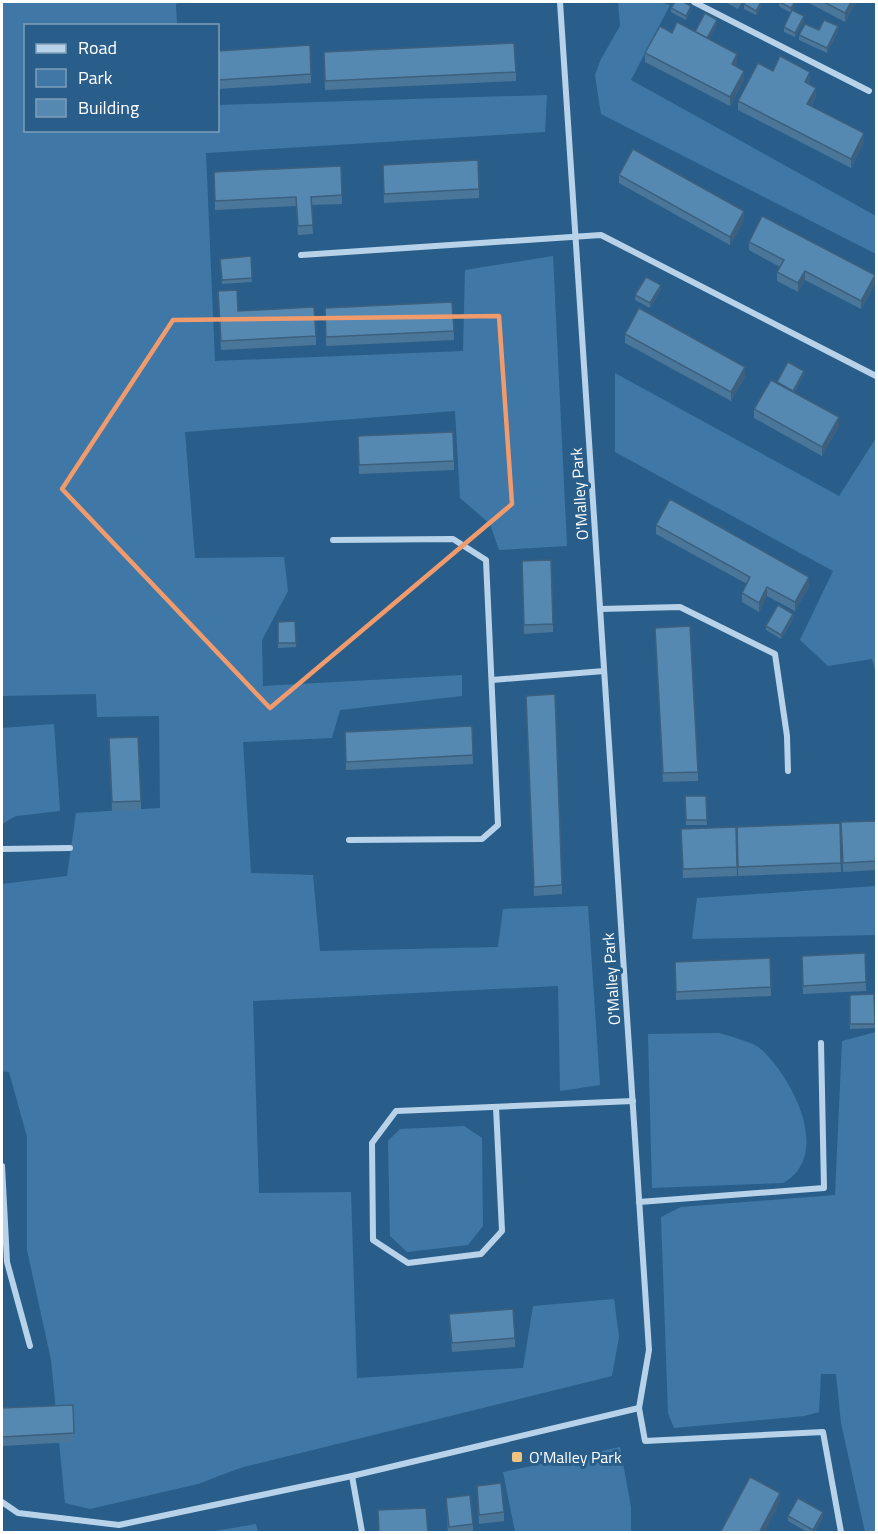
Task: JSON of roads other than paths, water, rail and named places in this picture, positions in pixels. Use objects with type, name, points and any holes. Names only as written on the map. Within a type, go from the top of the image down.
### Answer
[{"type":"street","name":"O'Malley Park","points":[[560,2],[649,1350],[639,1408]]},
{"type":"street","points":[[694,2],[869,91]]},
{"type":"street","points":[[301,255],[601,236],[876,376]]},
{"type":"street","points":[[333,540],[453,539],[486,560],[498,825],[482,839],[349,840]]},
{"type":"street","points":[[600,609],[680,607],[775,654],[787,736],[788,771]]},
{"type":"street","points":[[492,680],[604,671]]},
{"type":"street","points":[[2,849],[70,848]]},
{"type":"street","points":[[639,1203],[824,1188],[821,1043]]},
{"type":"street","points":[[496,1107],[502,1231],[481,1254],[408,1263],[373,1240],[372,1143],[396,1111],[633,1101]]},
{"type":"street","points":[[2,1166],[7,1262],[30,1346]]},
{"type":"street","points":[[2,1502],[18,1513],[119,1529],[639,1408],[645,1441],[823,1432],[841,1533]]},
{"type":"street","points":[[352,1476],[362,1533]]},
{"type":"place","name":"O'Malley Park","points":[[517,1457]]}]
